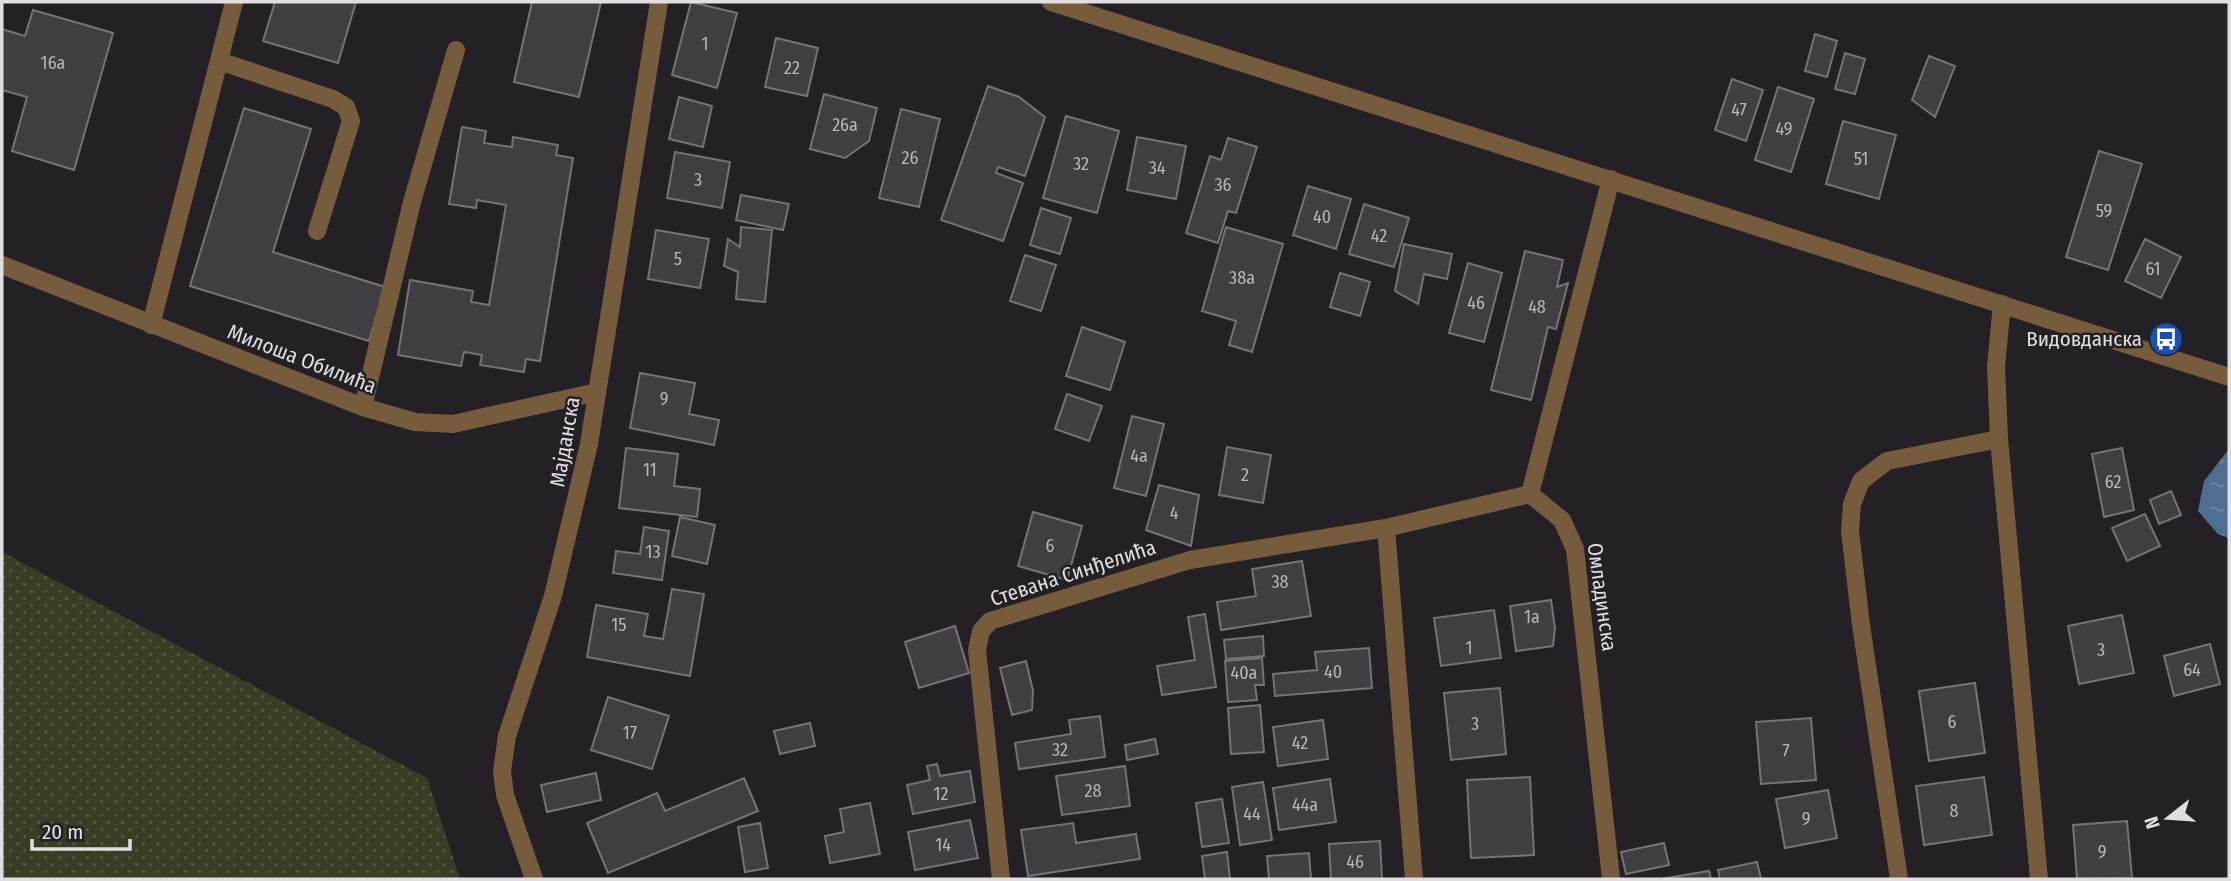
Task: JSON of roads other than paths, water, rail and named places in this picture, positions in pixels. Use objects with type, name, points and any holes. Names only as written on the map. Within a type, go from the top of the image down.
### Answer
[{"type":"street","points":[[151,325],[234,2]]},
{"type":"street","name":"Мајданска","points":[[534,879],[505,795],[502,771],[508,736],[553,596],[574,514],[597,391],[659,2]]},
{"type":"street","points":[[1051,2],[2229,377]]},
{"type":"street","points":[[363,407],[412,202],[456,50]]},
{"type":"street","points":[[219,61],[332,99],[346,107],[351,121],[317,231]]},
{"type":"street","points":[[1530,494],[1611,179]]},
{"type":"street","name":"Милоша Обилића","points":[[2,265],[363,407],[415,422],[453,424],[597,391]]},
{"type":"street","points":[[2002,304],[1996,366],[1999,439],[2039,879]]},
{"type":"street","points":[[1899,879],[1861,625],[1850,531],[1852,504],[1861,481],[1887,461],[1999,439]]},
{"type":"street","name":"Стевана Синђелића","points":[[1000,879],[976,650],[981,631],[990,621],[1190,559],[1386,528],[1530,494]]},
{"type":"street","name":"Омладинска","points":[[1530,494],[1562,520],[1575,549],[1611,879]]},
{"type":"street","points":[[1386,528],[1414,879]]},
{"type":"water","points":[[2229,449],[2229,538],[2218,534],[2198,511],[2204,481]]},
{"type":"place","name":"Видовданска","points":[[2166,339]]}]
